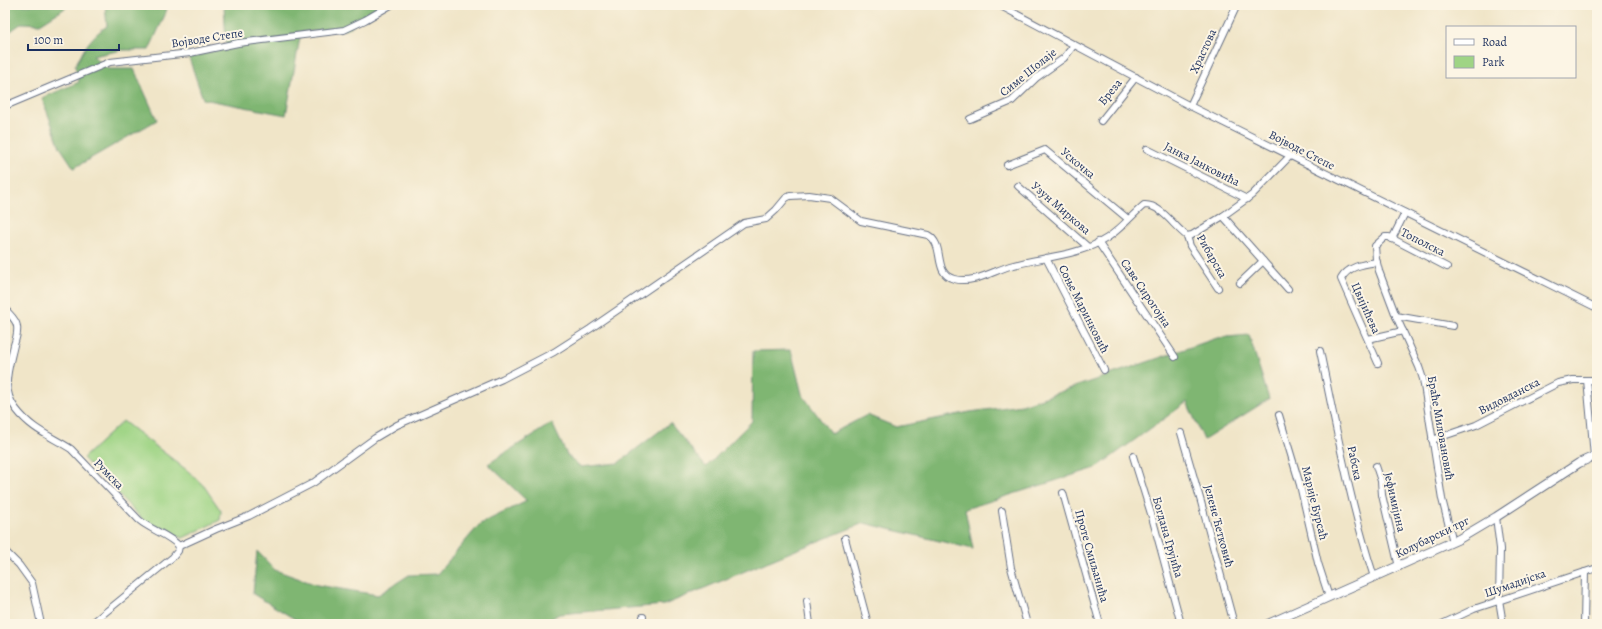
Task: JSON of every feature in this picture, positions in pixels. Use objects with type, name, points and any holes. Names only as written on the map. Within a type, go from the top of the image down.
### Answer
[{"type":"street","name":"Војводе Степе","points":[[5,106],[110,62],[190,53],[266,39],[344,30],[391,5]]},
{"type":"street","name":"Војводе Степе","points":[[999,5],[1190,106],[1597,308]]},
{"type":"street","name":"Храстова","points":[[1190,106],[1237,5]]},
{"type":"street","name":"Симе Шолаје","points":[[970,119],[1012,101],[1036,78],[1064,58],[1074,46]]},
{"type":"street","name":"Бреза","points":[[1101,121],[1136,77]]},
{"type":"street","name":"Јанка Јанковића","points":[[1147,149],[1247,199]]},
{"type":"street","name":"Ускочка","points":[[1007,165],[1045,150],[1128,219]]},
{"type":"street","points":[[91,624],[173,557],[178,551],[179,546],[249,516],[314,483],[375,438],[397,426],[502,379],[554,352],[744,223],[766,218],[776,210],[786,198],[790,196],[809,195],[830,198],[861,221],[928,235],[934,238],[936,242],[941,268],[944,273],[955,279],[976,278],[1019,264],[1088,247],[1115,231],[1144,205],[1148,205],[1160,211],[1187,236],[1195,234],[1247,199],[1290,156]]},
{"type":"street","name":"Узун Миркова","points":[[1018,186],[1088,247]]},
{"type":"street","points":[[1391,238],[1405,213]]},
{"type":"street","points":[[1223,216],[1288,289]]},
{"type":"street","name":"Рибарска","points":[[1187,236],[1190,246],[1218,288]]},
{"type":"street","name":"Браће Миловановић","points":[[1391,238],[1385,237],[1376,246],[1377,262],[1396,316],[1423,379],[1442,499],[1453,542]]},
{"type":"street","name":"Тополска","points":[[1391,238],[1447,267]]},
{"type":"street","name":"Саве Сирогојна","points":[[1098,242],[1175,357]]},
{"type":"street","name":"Соње Маринковић","points":[[1046,258],[1104,370]]},
{"type":"street","points":[[1240,282],[1263,261]]},
{"type":"street","name":"Цвијићева","points":[[1377,262],[1362,264],[1348,271],[1341,279],[1378,363]]},
{"type":"street","name":"Румска","points":[[5,309],[15,321],[17,326],[16,337],[7,373],[6,386],[10,400],[16,409],[42,434],[58,440],[71,449],[148,528],[174,541],[179,546]]},
{"type":"street","points":[[1396,316],[1453,326]]},
{"type":"street","points":[[1368,339],[1403,331]]},
{"type":"street","name":"Рабска","points":[[1320,352],[1348,485],[1374,577]]},
{"type":"street","name":"Видовданска","points":[[1432,440],[1476,425],[1558,383],[1573,380],[1597,380]]},
{"type":"street","points":[[1587,380],[1596,455]]},
{"type":"street","name":"Марије Бурсаћ","points":[[1279,415],[1300,485],[1318,564],[1329,597]]},
{"type":"street","name":"Јелене Ћетковић","points":[[1181,433],[1202,502],[1234,624]]},
{"type":"street","name":"Колубарски трг","points":[[1269,624],[1453,542],[1496,518],[1580,463],[1596,455]]},
{"type":"street","name":"Богдана Грујића","points":[[1133,456],[1152,517],[1181,624]]},
{"type":"street","name":"Јефимијина","points":[[1376,466],[1399,567]]},
{"type":"street","name":"Проте Смиљанића","points":[[1063,493],[1100,624]]},
{"type":"street","points":[[1002,510],[1011,568],[1027,624]]},
{"type":"street","points":[[1496,518],[1500,549],[1499,600],[1503,624]]},
{"type":"street","points":[[845,538],[868,624]]},
{"type":"street","points":[[5,551],[19,564],[32,583],[41,624]]},
{"type":"street","name":"Шумадијска","points":[[1442,624],[1474,609],[1597,568]]},
{"type":"street","points":[[1584,624],[1585,572]]},
{"type":"street","points":[[806,601],[810,624]]},
{"type":"street","points":[[643,617],[643,624]]},
{"type":"green space","points":[[5,5],[70,5],[40,24],[22,23],[5,35]]},
{"type":"green space","points":[[105,5],[168,5],[149,50],[122,50],[93,56],[108,69],[134,69],[157,120],[74,168],[60,147],[42,98],[79,82],[75,66],[96,34],[107,26]]},
{"type":"green space","points":[[224,5],[383,5],[346,30],[301,32],[286,115],[203,99],[189,58],[226,47]]},
{"type":"green space","points":[[1249,335],[1269,399],[1204,440],[1187,402],[1096,468],[965,509],[973,549],[864,523],[664,605],[559,614],[543,624],[303,624],[253,594],[257,551],[275,570],[317,585],[378,595],[409,575],[437,574],[480,524],[527,501],[488,464],[552,423],[567,455],[581,467],[618,463],[670,423],[706,467],[752,421],[753,351],[791,350],[802,394],[831,434],[867,415],[896,427],[970,412],[1022,405],[1217,338]]},
{"type":"green space","points":[[123,421],[188,471],[204,486],[221,511],[220,520],[183,538],[160,530],[146,523],[83,458]]}]
